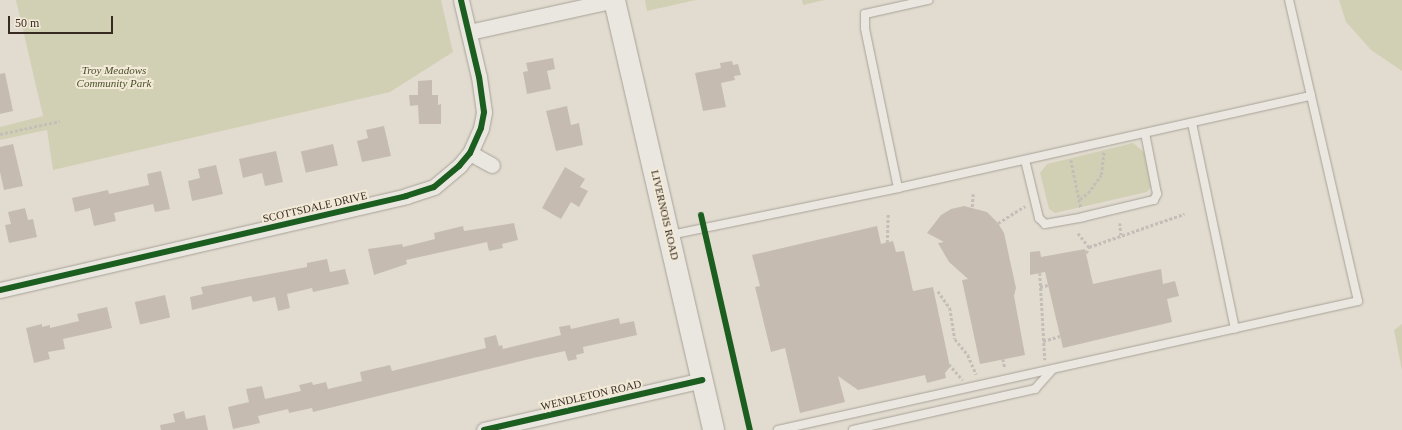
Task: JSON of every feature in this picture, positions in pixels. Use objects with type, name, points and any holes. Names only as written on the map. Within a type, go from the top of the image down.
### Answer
[{"type":"main road","name":"LIVERNOIS ROAD","points":[[614,0],[670,235],[714,430]]},
{"type":"street","points":[[469,32],[614,0]]},
{"type":"street","name":"SCOTTSDALE DRIVE","points":[[0,290],[420,193],[447,178],[470,153],[481,128],[484,112],[469,32],[466,1]]},
{"type":"street","points":[[470,153],[492,165]]},
{"type":"street","name":"WENDLETON ROAD","points":[[484,430],[702,380]]},
{"type":"lane","points":[[898,188],[864,28],[865,14],[928,0]]},
{"type":"lane","points":[[778,430],[792,429],[1358,301],[1289,0]]},
{"type":"lane","points":[[670,235],[898,188],[1310,96]]},
{"type":"lane","points":[[1192,123],[1235,329]]},
{"type":"lane","points":[[1025,160],[1039,218],[1045,224],[1090,216],[1154,200],[1157,194],[1145,133]]},
{"type":"lane","points":[[853,430],[1034,389],[1054,369]]},
{"type":"path","points":[[0,134],[60,121]]},
{"type":"path","points":[[1080,199],[1088,193],[1101,175],[1104,150]]},
{"type":"path","points":[[1070,158],[1081,208]]},
{"type":"path","points":[[972,207],[973,194]]},
{"type":"path","points":[[998,223],[1025,206]]},
{"type":"path","points":[[887,243],[888,214]]},
{"type":"path","points":[[1086,253],[1089,247],[1184,214]]},
{"type":"path","points":[[1120,223],[1121,235]]},
{"type":"path","points":[[1078,233],[1089,247]]},
{"type":"path","points":[[1040,273],[1045,363]]},
{"type":"path","points":[[1040,287],[1048,285]]},
{"type":"path","points":[[938,291],[950,308],[955,339],[968,355],[976,374]]},
{"type":"path","points":[[1043,341],[1060,336]]},
{"type":"path","points":[[1003,359],[1005,368]]},
{"type":"path","points":[[949,364],[963,381]]},
{"type":"green space","name":"Troy Meadows Community Park","points":[[16,0],[441,0],[453,52],[390,92],[53,170],[47,130],[0,140],[0,127],[43,116]]},
{"type":"green space","points":[[645,0],[696,0],[647,11]]},
{"type":"green space","points":[[802,0],[825,0],[803,5]]},
{"type":"green space","points":[[1339,0],[1402,0],[1402,71],[1371,50],[1346,22]]},
{"type":"green space","points":[[1133,143],[1144,152],[1151,187],[1147,192],[1055,213],[1049,209],[1040,173],[1047,164]]},
{"type":"green space","points":[[1402,324],[1402,371],[1394,330]]},
{"type":"building","points":[[553,58],[555,69],[547,71],[551,89],[527,94],[523,72],[528,71],[526,63]]},
{"type":"building","points":[[732,61],[733,65],[738,64],[741,75],[734,76],[735,80],[721,83],[726,107],[703,111],[695,73],[721,68],[720,63]]},
{"type":"building","points":[[5,73],[13,111],[0,114],[0,74]]},
{"type":"building","points":[[432,80],[432,95],[438,95],[438,105],[441,104],[441,124],[419,124],[418,105],[410,106],[409,95],[418,95],[418,81]]},
{"type":"building","points":[[567,106],[571,125],[579,123],[583,145],[556,151],[546,111]]},
{"type":"building","points":[[384,126],[391,156],[362,162],[357,141],[368,138],[366,130]]},
{"type":"building","points":[[13,144],[23,186],[4,190],[0,172],[0,147]]},
{"type":"building","points":[[333,144],[338,165],[306,173],[301,151]]},
{"type":"building","points":[[276,151],[283,182],[265,186],[262,173],[243,178],[239,159]]},
{"type":"building","points":[[216,165],[223,194],[192,201],[188,181],[200,178],[198,169]]},
{"type":"building","points":[[565,167],[585,179],[580,187],[588,191],[579,207],[571,202],[561,219],[542,208]]},
{"type":"building","points":[[161,171],[170,209],[155,212],[153,204],[114,213],[116,221],[94,226],[90,208],[75,212],[72,198],[108,190],[109,194],[149,185],[147,174]]},
{"type":"building","points":[[964,206],[987,212],[998,223],[1004,233],[1016,288],[1014,296],[1025,355],[980,364],[962,280],[968,279],[949,262],[938,243],[944,242],[927,233],[941,215],[951,209]]},
{"type":"building","points":[[25,208],[28,220],[33,219],[37,237],[9,243],[5,225],[11,224],[8,212]]},
{"type":"building","points":[[514,223],[518,240],[502,244],[503,248],[489,251],[487,242],[406,260],[407,264],[374,275],[368,249],[402,244],[403,247],[435,239],[434,233],[463,226],[464,231]]},
{"type":"building","points":[[877,226],[881,244],[893,241],[896,252],[904,251],[913,291],[933,287],[950,367],[945,373],[946,378],[927,383],[925,375],[858,390],[838,376],[845,402],[800,413],[785,348],[771,352],[755,287],[760,286],[752,255]]},
{"type":"building","points":[[1085,249],[1093,284],[1161,269],[1163,284],[1175,281],[1179,296],[1167,299],[1172,322],[1063,348],[1045,272],[1030,275],[1030,252],[1040,251],[1041,257]]},
{"type":"building","points":[[327,259],[330,272],[345,269],[349,284],[313,292],[312,288],[287,294],[290,308],[278,311],[275,297],[253,302],[251,296],[192,310],[190,297],[203,294],[201,287],[307,267],[307,263]]},
{"type":"building","points":[[165,295],[170,317],[140,324],[135,302]]},
{"type":"building","points":[[107,307],[112,328],[63,339],[65,349],[48,352],[50,359],[34,363],[26,328],[42,324],[42,327],[50,325],[50,328],[79,321],[77,314]]},
{"type":"building","points":[[619,318],[620,324],[634,321],[637,335],[583,347],[584,353],[576,355],[577,359],[568,361],[565,351],[313,412],[312,408],[289,413],[288,409],[258,416],[260,423],[233,429],[228,407],[249,402],[246,389],[262,386],[265,399],[301,391],[299,385],[312,382],[313,385],[326,382],[328,389],[362,381],[360,372],[390,365],[392,371],[486,348],[484,338],[496,335],[499,346],[502,345],[503,349],[561,335],[559,327],[570,325],[571,329]]},
{"type":"building","points":[[184,411],[186,419],[205,415],[208,430],[161,430],[160,425],[175,422],[173,414]]},
{"type":"cycle path","points":[[0,290],[406,196],[434,187],[459,166],[470,153],[481,128],[484,112],[479,77],[461,0]]},
{"type":"cycle path","points":[[701,215],[750,430]]},
{"type":"cycle path","points":[[484,430],[702,380]]}]
